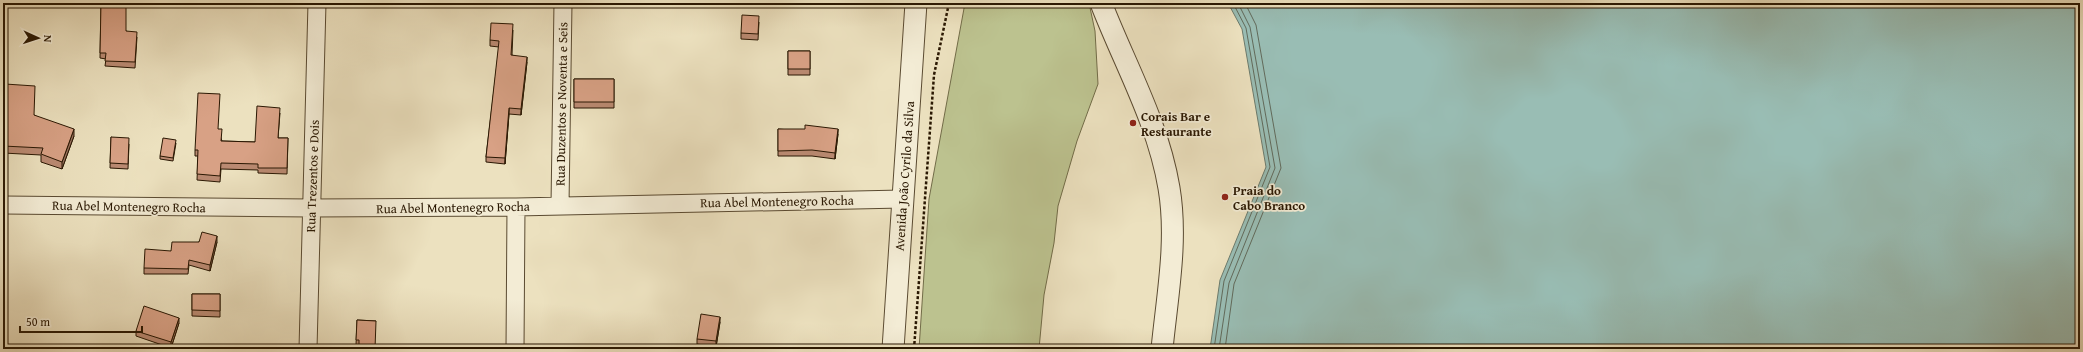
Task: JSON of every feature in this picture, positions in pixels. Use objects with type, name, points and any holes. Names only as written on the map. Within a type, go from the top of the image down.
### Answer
[{"type":"street","name":"Rua Trezentos e Dois","points":[[308,349],[317,3]]},
{"type":"street","name":"Rua Duzentos e Noventa e Seis","points":[[560,205],[563,3]]},
{"type":"street","name":"Avenida João Cyrilo da Silva","points":[[893,349],[916,3]]},
{"type":"street","points":[[1101,3],[1147,108],[1169,188],[1172,255],[1162,349]]},
{"type":"street","name":"Rua Abel Montenegro Rocha","points":[[3,205],[311,208],[516,207],[902,199]]},
{"type":"street","points":[[515,349],[516,207]]},
{"type":"path","points":[[914,349],[934,75],[949,3]]},
{"type":"green space","points":[[965,3],[1089,3],[1095,31],[1098,84],[1077,141],[1058,206],[1054,243],[1044,295],[1039,349],[919,349],[929,199]]},
{"type":"water","points":[[1228,3],[2080,3],[2080,349],[1210,349],[1220,280],[1266,167],[1242,29]]},
{"type":"building","points":[[101,3],[126,3],[126,31],[137,32],[135,62],[105,61],[106,53],[100,53]]},
{"type":"building","points":[[742,15],[759,16],[758,34],[741,33]]},
{"type":"building","points":[[491,23],[513,24],[511,55],[527,57],[521,109],[509,108],[505,158],[486,157],[499,41],[490,40]]},
{"type":"building","points":[[788,51],[810,51],[810,69],[788,69]]},
{"type":"building","points":[[574,79],[614,79],[614,102],[574,102]]},
{"type":"building","points":[[5,84],[35,86],[34,115],[74,129],[62,162],[41,154],[43,148],[3,146]]},
{"type":"building","points":[[198,93],[220,94],[218,129],[222,129],[221,141],[255,142],[257,106],[280,108],[278,138],[288,138],[287,168],[258,168],[258,164],[221,163],[220,176],[197,174],[198,150],[195,150]]},
{"type":"building","points":[[805,125],[838,129],[835,153],[812,150],[778,151],[778,129],[805,129]]},
{"type":"building","points":[[111,137],[129,138],[128,164],[110,163]]},
{"type":"building","points":[[163,138],[176,140],[173,158],[160,156]]},
{"type":"building","points":[[202,232],[217,236],[210,265],[189,260],[188,269],[144,268],[145,249],[171,251],[172,242],[199,242]]},
{"type":"building","points":[[192,294],[220,294],[220,311],[192,310]]},
{"type":"building","points":[[144,306],[179,318],[171,342],[136,331]]},
{"type":"building","points":[[701,314],[720,317],[716,341],[697,339]]},
{"type":"building","points":[[357,320],[376,321],[375,349],[359,349],[359,340],[356,340]]},
{"type":"place","name":"Corais Bar e Restaurante","points":[[1133,123]]},
{"type":"place","name":"Praia do Cabo Branco","points":[[1225,197]]}]
